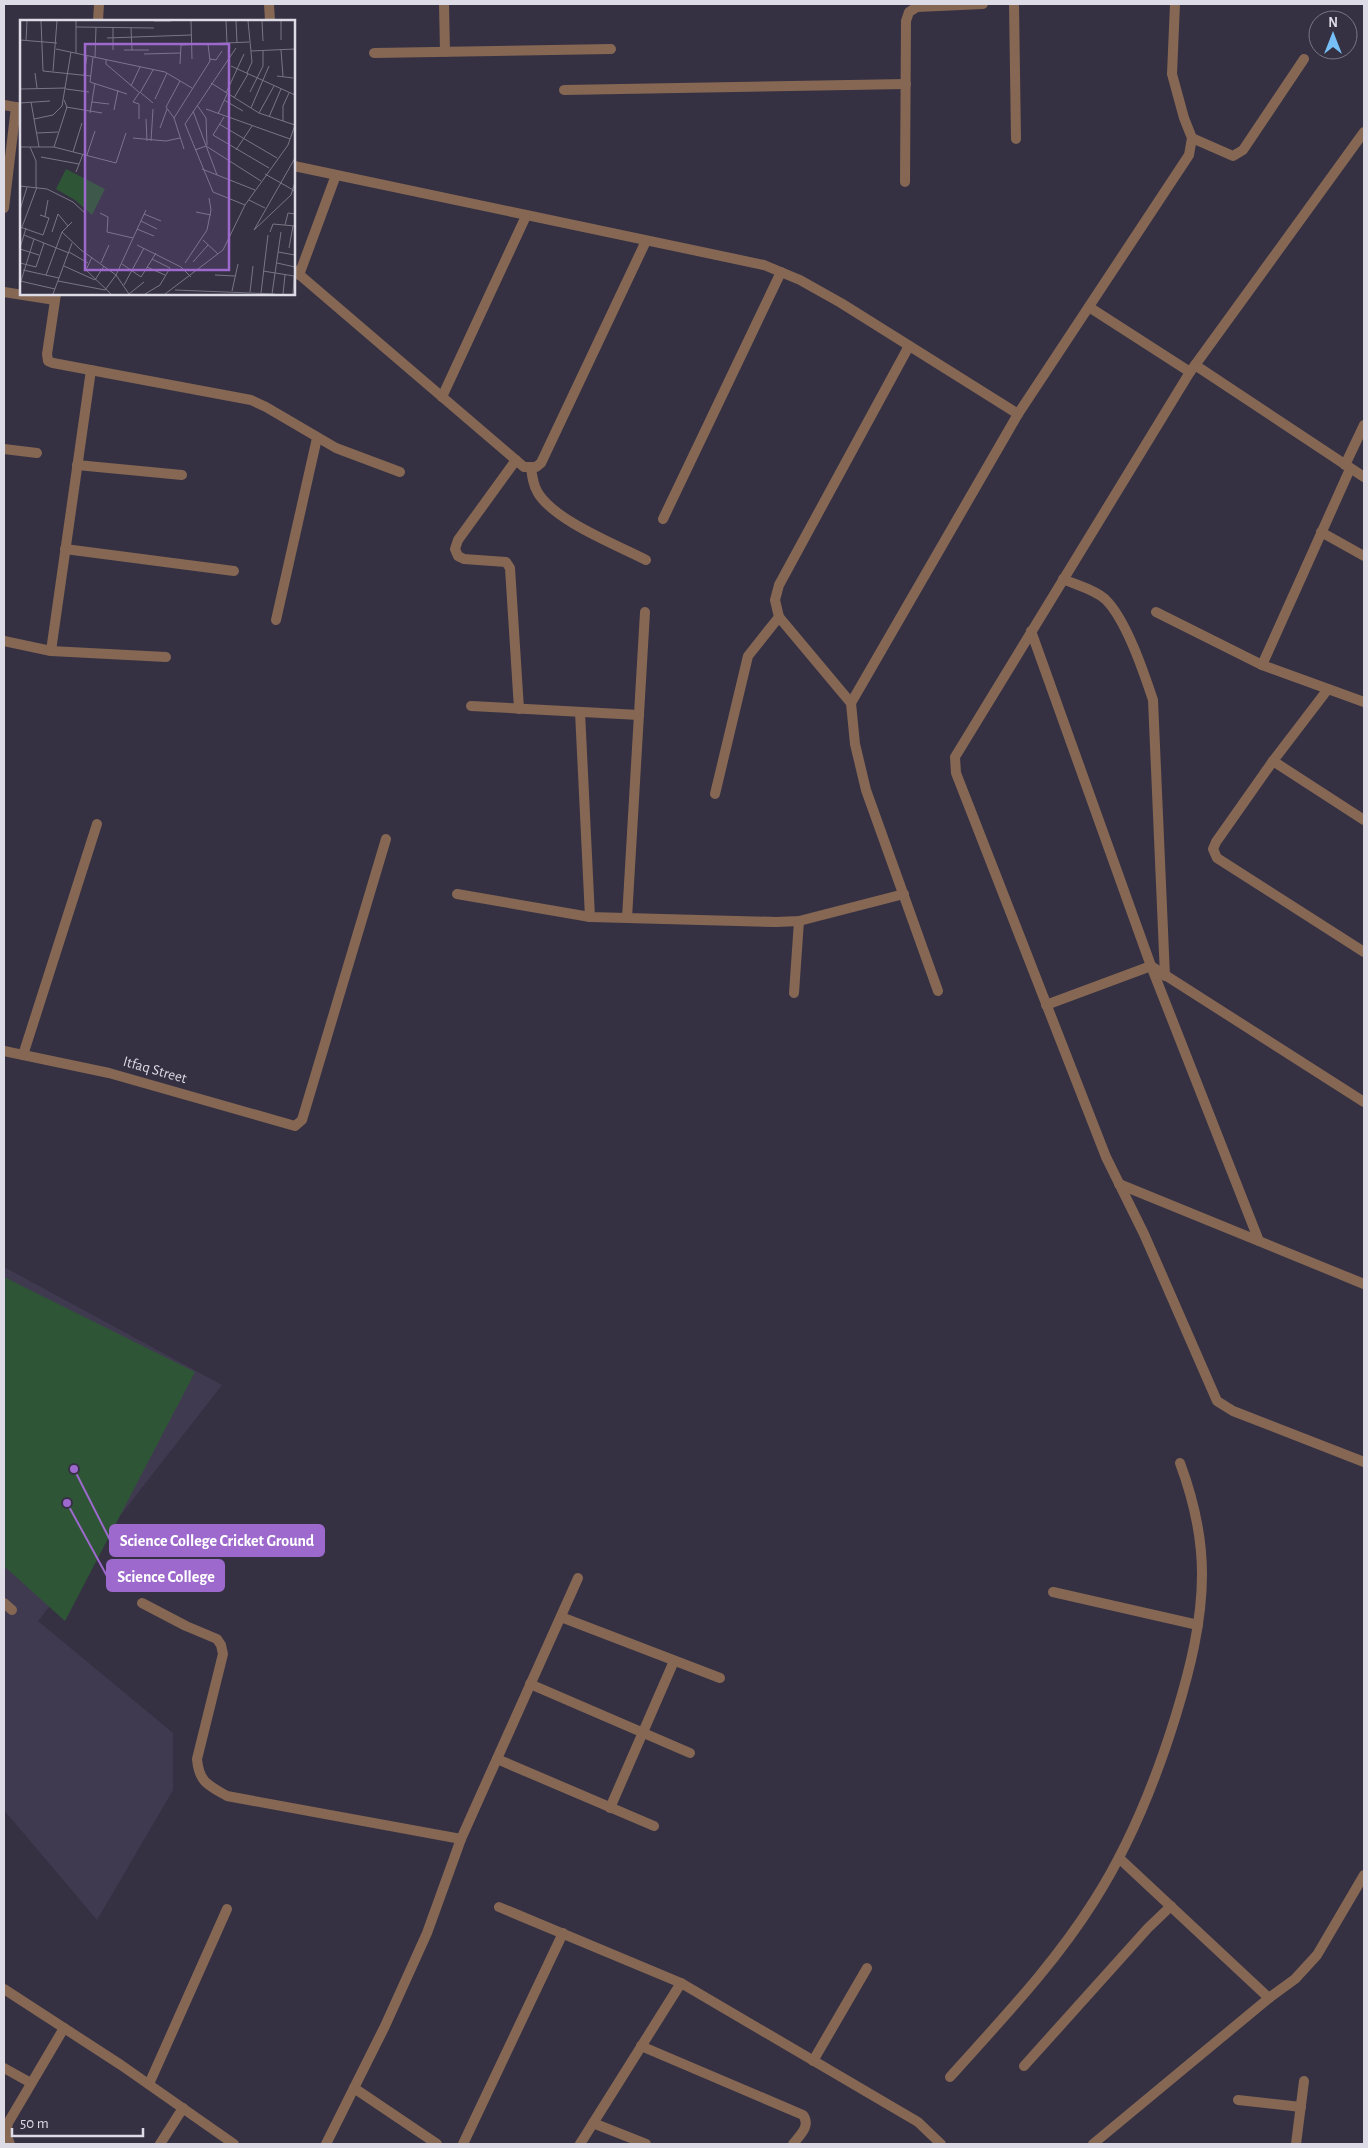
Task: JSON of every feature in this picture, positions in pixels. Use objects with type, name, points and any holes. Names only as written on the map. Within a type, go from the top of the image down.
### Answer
[{"type":"street","points":[[98,20],[99,4]]},
{"type":"street","points":[[269,4],[270,20]]},
{"type":"street","points":[[444,4],[445,52]]},
{"type":"street","points":[[905,182],[906,21],[909,12],[917,8],[983,4]]},
{"type":"street","points":[[1014,4],[1016,139]]},
{"type":"street","points":[[851,703],[1018,414],[1189,155],[1192,138],[1181,109],[1172,74],[1175,4]]},
{"type":"street","points":[[374,53],[611,49]]},
{"type":"street","points":[[1192,138],[1233,156],[1243,150],[1304,59]]},
{"type":"street","points":[[564,90],[906,84]]},
{"type":"street","points":[[4,105],[19,108],[4,208]]},
{"type":"street","points":[[1364,132],[1192,368],[956,757],[956,773],[1102,1149],[1144,1234],[1217,1400],[1233,1411],[1364,1462]]},
{"type":"street","points":[[295,166],[764,265],[800,280],[825,294],[1018,414]]},
{"type":"street","points":[[336,175],[296,273],[524,467],[536,467],[541,462],[646,241]]},
{"type":"street","points":[[442,397],[526,216]]},
{"type":"street","points":[[663,519],[781,272]]},
{"type":"street","points":[[4,292],[20,294]]},
{"type":"street","points":[[35,295],[56,297],[47,354],[48,361],[250,400],[266,407],[336,448],[400,472]]},
{"type":"street","points":[[1088,307],[1192,368],[1364,477]]},
{"type":"street","points":[[909,346],[779,585],[775,600],[779,617],[851,703],[855,744],[866,790],[938,991]]},
{"type":"street","points":[[51,651],[91,370]]},
{"type":"street","points":[[1262,665],[1321,532],[1364,424]]},
{"type":"street","points":[[276,620],[317,438]]},
{"type":"street","points":[[4,448],[37,453]]},
{"type":"street","points":[[516,460],[458,540],[456,549],[458,556],[464,560],[506,562],[510,568],[519,709]]},
{"type":"street","points":[[77,465],[182,475]]},
{"type":"street","points":[[531,467],[534,485],[539,495],[547,504],[574,524],[646,560]]},
{"type":"street","points":[[1321,532],[1364,556]]},
{"type":"street","points":[[65,549],[234,570]]},
{"type":"street","points":[[1063,579],[1103,598],[1114,609],[1141,664],[1153,700],[1165,976]]},
{"type":"street","points":[[627,918],[645,612]]},
{"type":"street","points":[[1156,612],[1262,665],[1364,702]]},
{"type":"street","points":[[715,794],[748,656],[779,617]]},
{"type":"street","points":[[1031,632],[1151,966],[1259,1241]]},
{"type":"street","points":[[4,641],[51,651],[166,657]]},
{"type":"street","points":[[1328,689],[1273,761],[1213,849],[1217,858],[1364,952]]},
{"type":"street","points":[[471,706],[639,715]]},
{"type":"street","points":[[580,712],[590,917]]},
{"type":"street","points":[[1273,761],[1364,820]]},
{"type":"street","points":[[23,1055],[97,824]]},
{"type":"street","name":"Itfaq Street","points":[[4,1051],[109,1073],[295,1126],[302,1120],[386,839]]},
{"type":"street","points":[[457,894],[590,917],[799,921],[904,894]]},
{"type":"street","points":[[794,993],[799,921]]},
{"type":"street","points":[[1151,966],[1364,1102]]},
{"type":"street","points":[[1046,1005],[1151,966]]},
{"type":"street","points":[[1118,1184],[1364,1284]]},
{"type":"street","points":[[950,2077],[1024,1993],[1072,1934],[1094,1903],[1142,1811],[1160,1765],[1188,1675],[1198,1626],[1202,1573],[1199,1538],[1191,1494],[1180,1463]]},
{"type":"street","points":[[326,2144],[427,1933],[462,1839],[578,1578]]},
{"type":"street","points":[[1053,1592],[1198,1626]]},
{"type":"street","points":[[4,1603],[12,1610]]},
{"type":"street","points":[[142,1603],[186,1626],[217,1639],[221,1645],[222,1654],[197,1759],[198,1771],[205,1784],[227,1796],[462,1839]]},
{"type":"street","points":[[560,1617],[720,1678]]},
{"type":"street","points":[[610,1808],[674,1661]]},
{"type":"street","points":[[530,1684],[690,1753]]},
{"type":"street","points":[[497,1759],[654,1826]]},
{"type":"street","points":[[1119,1858],[1269,1998]]},
{"type":"street","points":[[1093,2144],[1269,1998],[1295,1979],[1317,1955],[1364,1875]]},
{"type":"street","points":[[1024,2066],[1148,1928],[1171,1906]]},
{"type":"street","points":[[498,1907],[681,1983],[918,2122],[941,2144]]},
{"type":"street","points":[[149,2084],[227,1909]]},
{"type":"street","points":[[463,2144],[562,1933]]},
{"type":"street","points":[[813,2060],[867,1968]]},
{"type":"street","points":[[580,2144],[681,1983]]},
{"type":"street","points":[[4,1989],[149,2084],[234,2144]]},
{"type":"street","points":[[10,2144],[6,2134],[8,2123],[64,2028]]},
{"type":"street","points":[[642,2046],[803,2115],[806,2120],[806,2126],[793,2144]]},
{"type":"street","points":[[4,2068],[31,2083]]},
{"type":"street","points":[[1296,2144],[1304,2081]]},
{"type":"street","points":[[354,2088],[437,2144]]},
{"type":"street","points":[[1238,2100],[1300,2107]]},
{"type":"street","points":[[160,2144],[183,2108]]},
{"type":"street","points":[[593,2123],[646,2144]]},
{"type":"shaded area","points":[[4,1267],[222,1385],[38,1621],[173,1733],[173,1790],[97,1920],[4,1810]]},
{"type":"green space","points":[[4,1277],[195,1372],[65,1621],[4,1566]]},
{"type":"place","name":"Science College Cricket Ground","points":[[74,1469]]},
{"type":"place","name":"Science College","points":[[67,1503]]}]
